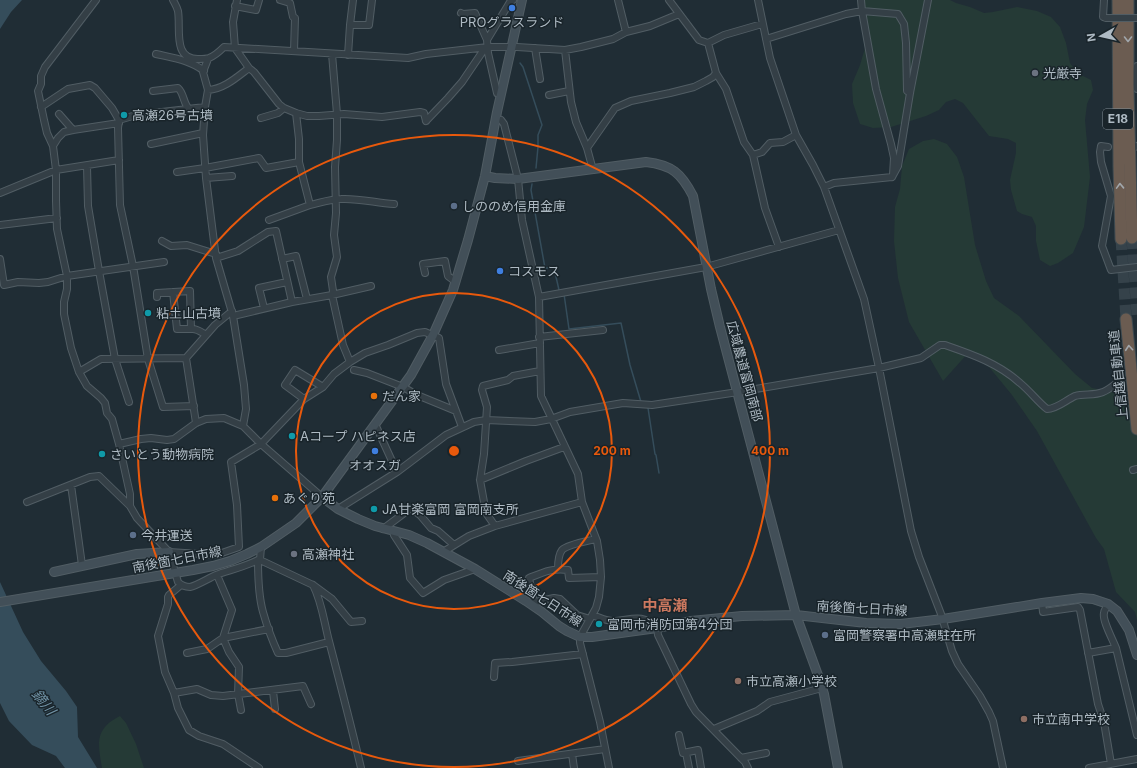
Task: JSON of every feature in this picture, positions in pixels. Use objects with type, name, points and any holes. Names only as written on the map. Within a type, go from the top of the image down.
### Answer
[{"type":"highway","name":"E18","points":[[1118,0],[1119,166],[1127,238],[1129,113],[1128,0]]},
{"type":"highway","name":"上信越自動車道","points":[[1126,319],[1137,429]]},
{"type":"street","points":[[96,0],[45,67],[41,76],[41,84],[38,91],[47,133],[53,146],[56,170],[57,229],[67,276],[64,314],[71,348],[79,372],[87,386],[105,403],[107,413],[112,419],[130,494],[130,506]]},
{"type":"street","points":[[173,0],[177,9],[180,47],[193,59],[208,58],[224,47],[408,58],[426,54],[487,48],[511,47],[565,50],[613,39],[626,32],[650,26],[679,14]]},
{"type":"street","points":[[259,0],[256,10],[236,3],[233,22],[235,48],[249,68],[254,72],[279,104],[284,108],[307,116],[352,114],[382,117],[420,112],[424,113],[426,121],[462,82],[487,48]]},
{"type":"street","points":[[280,0],[290,3],[293,16],[295,18],[294,51]]},
{"type":"street","points":[[348,55],[353,0]]},
{"type":"street","points":[[350,25],[369,25],[372,0]]},
{"type":"street","points":[[487,40],[510,2],[513,0]]},
{"type":"street","points":[[119,444],[151,438],[167,440],[174,439],[196,423],[206,419],[224,418],[243,426],[261,444],[322,497],[411,374],[433,335],[450,297],[456,282],[485,176],[522,0]]},
{"type":"street","points":[[618,0],[626,32]]},
{"type":"street","points":[[669,0],[699,40],[708,43],[724,35],[762,24]]},
{"type":"street","points":[[758,0],[772,65],[796,135],[824,187],[864,299],[911,531],[943,619],[952,651],[958,664],[989,712],[993,721],[1003,768]]},
{"type":"street","points":[[861,0],[876,89],[892,144],[894,158],[892,176]]},
{"type":"street","points":[[892,176],[898,166],[928,0]]},
{"type":"street","points":[[1104,0],[1103,17],[1137,18]]},
{"type":"street","points":[[766,40],[846,14],[862,11],[898,14],[902,18],[904,24],[907,91],[910,93]]},
{"type":"street","points":[[462,13],[475,12],[487,40],[487,48],[497,93]]},
{"type":"street","points":[[708,43],[716,73],[726,89],[744,142],[753,155],[765,208],[779,247]]},
{"type":"street","points":[[535,48],[540,79]]},
{"type":"street","points":[[565,50],[569,92],[576,122],[587,148],[593,170]]},
{"type":"street","points":[[156,54],[195,64],[204,71]]},
{"type":"street","points":[[332,54],[337,114],[335,167],[336,213],[334,235],[337,257],[331,276],[333,291],[332,295],[343,345],[350,362]]},
{"type":"street","points":[[208,58],[203,72],[208,90],[203,132],[205,168],[216,256],[232,313],[244,385],[246,409],[243,426]]},
{"type":"street","points":[[1137,66],[1135,79],[1137,89]]},
{"type":"street","points":[[208,90],[212,90],[228,83],[249,68]]},
{"type":"street","points":[[587,148],[615,108],[630,100],[694,87],[713,77],[716,73]]},
{"type":"street","points":[[41,107],[68,89],[90,85],[95,88],[112,108],[119,122],[120,205],[133,266],[148,359],[163,407],[194,406]]},
{"type":"street","points":[[153,91],[180,89],[188,109]]},
{"type":"street","points":[[549,95],[569,92]]},
{"type":"street","points":[[53,146],[64,132],[119,122],[136,115],[205,107]]},
{"type":"street","points":[[261,118],[278,113],[284,108]]},
{"type":"street","points":[[296,113],[299,139],[299,162],[310,206]]},
{"type":"street","points":[[58,114],[73,130]]},
{"type":"street","points":[[501,120],[504,124],[518,179],[522,220],[538,297],[541,396],[578,474],[582,502],[596,539],[600,560],[601,578],[599,597],[591,617],[580,637],[609,768]]},
{"type":"street","points":[[151,144],[203,132]]},
{"type":"street","points":[[753,155],[762,152],[770,143],[783,142],[796,135]]},
{"type":"street","points":[[1108,147],[1101,146],[1100,152],[1101,162],[1111,196],[1102,246],[1111,270],[1137,268]]},
{"type":"street","points":[[177,172],[258,158],[266,168],[299,162]]},
{"type":"street","points":[[0,193],[56,170],[119,160]]},
{"type":"street","name":"広域農道富岡南部","points":[[485,176],[518,179],[646,162],[661,164],[675,171],[686,183],[693,196],[706,268],[720,327],[796,615],[822,688],[838,768]]},
{"type":"street","points":[[87,166],[88,206],[99,272],[115,359],[129,402]]},
{"type":"street","points":[[206,178],[232,176]]},
{"type":"street","points":[[824,187],[834,183],[892,176]]},
{"type":"street","points":[[269,220],[335,199],[394,204]]},
{"type":"street","points":[[0,225],[57,218]]},
{"type":"street","points":[[538,297],[706,268],[839,230]]},
{"type":"street","points":[[162,241],[171,246],[187,244],[216,256],[238,251],[268,232],[276,231],[292,302]]},
{"type":"street","points":[[282,259],[296,256],[307,299]]},
{"type":"street","points":[[0,259],[4,285],[18,282],[48,282],[67,276],[164,262]]},
{"type":"street","points":[[425,273],[423,264],[445,261],[448,276],[456,282]]},
{"type":"street","points":[[264,308],[258,288],[287,282]]},
{"type":"street","points":[[79,372],[101,359],[186,358],[215,325],[232,313],[332,295],[371,286]]},
{"type":"street","points":[[157,297],[156,293],[190,291],[191,328]]},
{"type":"street","points":[[173,292],[177,329],[194,328],[206,335]]},
{"type":"street","points":[[499,350],[539,340],[603,330]]},
{"type":"street","points":[[54,572],[137,554],[169,552],[216,556],[239,547],[237,505],[231,462],[261,444],[304,399],[323,387],[338,370],[365,353],[417,333],[425,332],[439,338],[446,384],[462,427]]},
{"type":"street","points":[[338,509],[397,472],[446,435],[474,422],[486,420],[535,422],[551,419],[570,412],[623,403],[652,405],[738,392],[879,368],[921,358],[940,345],[945,345],[992,363],[1021,383],[1047,409],[1056,407],[1073,397],[1102,393],[1121,380]]},
{"type":"street","points":[[186,358],[196,423]]},
{"type":"street","points":[[304,399],[284,385],[296,370],[323,387]]},
{"type":"street","points":[[354,370],[367,373],[402,387],[417,395],[456,411]]},
{"type":"street","points":[[495,526],[486,513],[480,480],[484,454],[487,407],[482,390],[483,386],[508,380],[513,376],[540,371]]},
{"type":"street","points":[[375,424],[397,472]]},
{"type":"street","points":[[480,480],[512,466],[564,447]]},
{"type":"street","points":[[27,502],[90,477],[99,476],[130,506],[137,518],[169,552],[178,582],[181,585],[189,587],[193,586],[217,575],[247,566],[259,560]]},
{"type":"street","points":[[71,485],[82,566]]},
{"type":"street","name":"南後箇七日市線","points":[[0,602],[213,566],[230,561],[261,547],[296,523],[322,497],[338,509],[358,519],[375,526],[409,535],[475,569],[532,602],[559,626],[580,637],[592,637],[691,621],[730,617],[796,615],[882,624],[901,624],[1081,598],[1093,599],[1108,604],[1118,611],[1129,630],[1137,655]]},
{"type":"street","points":[[443,552],[469,536],[495,526],[582,502]]},
{"type":"street","points":[[383,528],[411,508],[420,514],[432,528],[438,530],[454,545]]},
{"type":"street","points":[[393,531],[407,555],[410,578],[422,593],[444,580],[475,569]]},
{"type":"street","points":[[558,569],[561,552],[564,548],[596,539]]},
{"type":"street","points":[[261,547],[258,572],[263,611],[278,653],[286,653],[329,642]]},
{"type":"street","points":[[259,560],[313,585],[332,599],[351,622],[362,621]]},
{"type":"street","points":[[601,578],[570,578],[568,570],[558,569],[544,572],[529,578],[532,602],[554,598],[560,599],[577,615],[614,621],[647,620],[655,628],[696,712],[745,762],[748,768]]},
{"type":"street","points":[[217,575],[232,610],[223,638],[239,667],[238,694],[241,710]]},
{"type":"street","points":[[181,585],[168,597],[168,604],[158,636],[165,672],[174,693],[178,708],[189,730],[199,736],[223,744],[259,768]]},
{"type":"street","points":[[313,585],[318,595],[361,768]]},
{"type":"street","points":[[1042,603],[1043,612],[1078,607],[1080,610],[1098,704],[1104,722],[1111,764]]},
{"type":"street","points":[[1108,604],[1104,614],[1104,622],[1116,648],[1137,735]]},
{"type":"street","points":[[187,653],[207,649],[223,638],[269,629]]},
{"type":"street","points":[[1088,654],[1116,648]]},
{"type":"street","points":[[494,677],[495,663],[583,654]]},
{"type":"street","points":[[174,693],[197,689],[211,695],[223,696],[303,686],[311,704]]},
{"type":"street","points":[[714,729],[757,711],[770,702],[822,688]]},
{"type":"street","points":[[273,690],[275,709]]},
{"type":"street","points":[[679,735],[683,753],[698,750],[701,768]]},
{"type":"street","points":[[518,761],[605,749]]},
{"type":"street","points":[[686,752],[689,768]]},
{"type":"street","points":[[572,754],[574,768]]},
{"type":"street","points":[[741,758],[766,754]]},
{"type":"street","points":[[1089,768],[1137,759]]},
{"type":"green space","points":[[857,0],[950,0],[984,13],[1017,7],[1037,11],[1051,17],[1060,27],[1066,43],[1070,63],[1077,73],[1091,80],[1093,90],[1087,104],[1085,120],[1090,177],[1084,227],[1073,253],[1058,263],[1050,266],[1040,260],[1036,241],[1036,226],[1032,217],[1017,211],[1011,190],[1010,180],[1016,153],[1016,143],[1008,139],[989,136],[963,103],[955,99],[946,102],[939,110],[926,116],[891,127],[873,128],[860,124],[853,103],[852,84],[865,48]]},
{"type":"green space","points":[[934,139],[947,144],[957,157],[964,177],[975,245],[986,281],[994,298],[1019,316],[1075,374],[1092,388],[1112,392],[1137,393],[1137,620],[1135,612],[1116,592],[1104,549],[1096,538],[1037,431],[1012,395],[989,367],[969,352],[943,381],[909,322],[898,278],[894,241],[895,207],[900,189],[902,166],[909,149],[923,141]]},
{"type":"green space","points":[[120,716],[126,723],[136,744],[144,768],[102,768],[99,744],[102,732],[106,726]]},
{"type":"water","points":[[0,0],[22,0],[11,12],[0,29]]},
{"type":"water","name":"鏑川","points":[[0,582],[23,632],[41,661],[77,707],[78,737],[97,768],[65,768],[56,756],[32,745],[9,721],[0,703]]},
{"type":"waterway","points":[[520,63],[523,67],[542,125],[538,135],[536,168]]},
{"type":"waterway","points":[[532,184],[531,190],[545,268],[554,268],[559,290]]},
{"type":"waterway","points":[[564,294],[569,329],[621,323],[630,365],[641,402]]},
{"type":"waterway","points":[[648,408],[659,473]]},
{"type":"tunnel","points":[[1132,238],[1137,316]]},
{"type":"tunnel","points":[[1121,239],[1126,319]]},
{"type":"tunnel","points":[[1121,380],[1137,369]]},
{"type":"place","name":"PROグラスランド","points":[[512,8]]},
{"type":"place","name":"光厳寺","points":[[1035,73]]},
{"type":"place","name":"高瀬26号古墳","points":[[124,115]]},
{"type":"place","name":"しののめ信用金庫","points":[[454,206]]},
{"type":"place","name":"コスモス","points":[[500,271]]},
{"type":"place","name":"粘土山古墳","points":[[148,313]]},
{"type":"place","name":"だん家","points":[[374,396]]},
{"type":"place","name":"Aコープ ハピネス店","points":[[292,436]]},
{"type":"place","name":"オオスガ","points":[[375,451]]},
{"type":"place","name":"さいとう動物病院","points":[[102,454]]},
{"type":"place","name":"あぐり苑","points":[[275,498]]},
{"type":"place","name":"JA甘楽富岡 富岡南支所","points":[[374,509]]},
{"type":"place","name":"今井運送","points":[[133,535]]},
{"type":"place","name":"高瀬神社","points":[[294,554]]},
{"type":"place","name":"富岡市消防団第4分団","points":[[599,624]]},
{"type":"place","name":"富岡警察署中高瀬駐在所","points":[[825,635]]},
{"type":"place","name":"市立高瀬小学校","points":[[738,681]]},
{"type":"place","name":"市立南中学校","points":[[1024,719]]},
{"type":"district","name":"中高瀬","points":[[665,606]]}]
